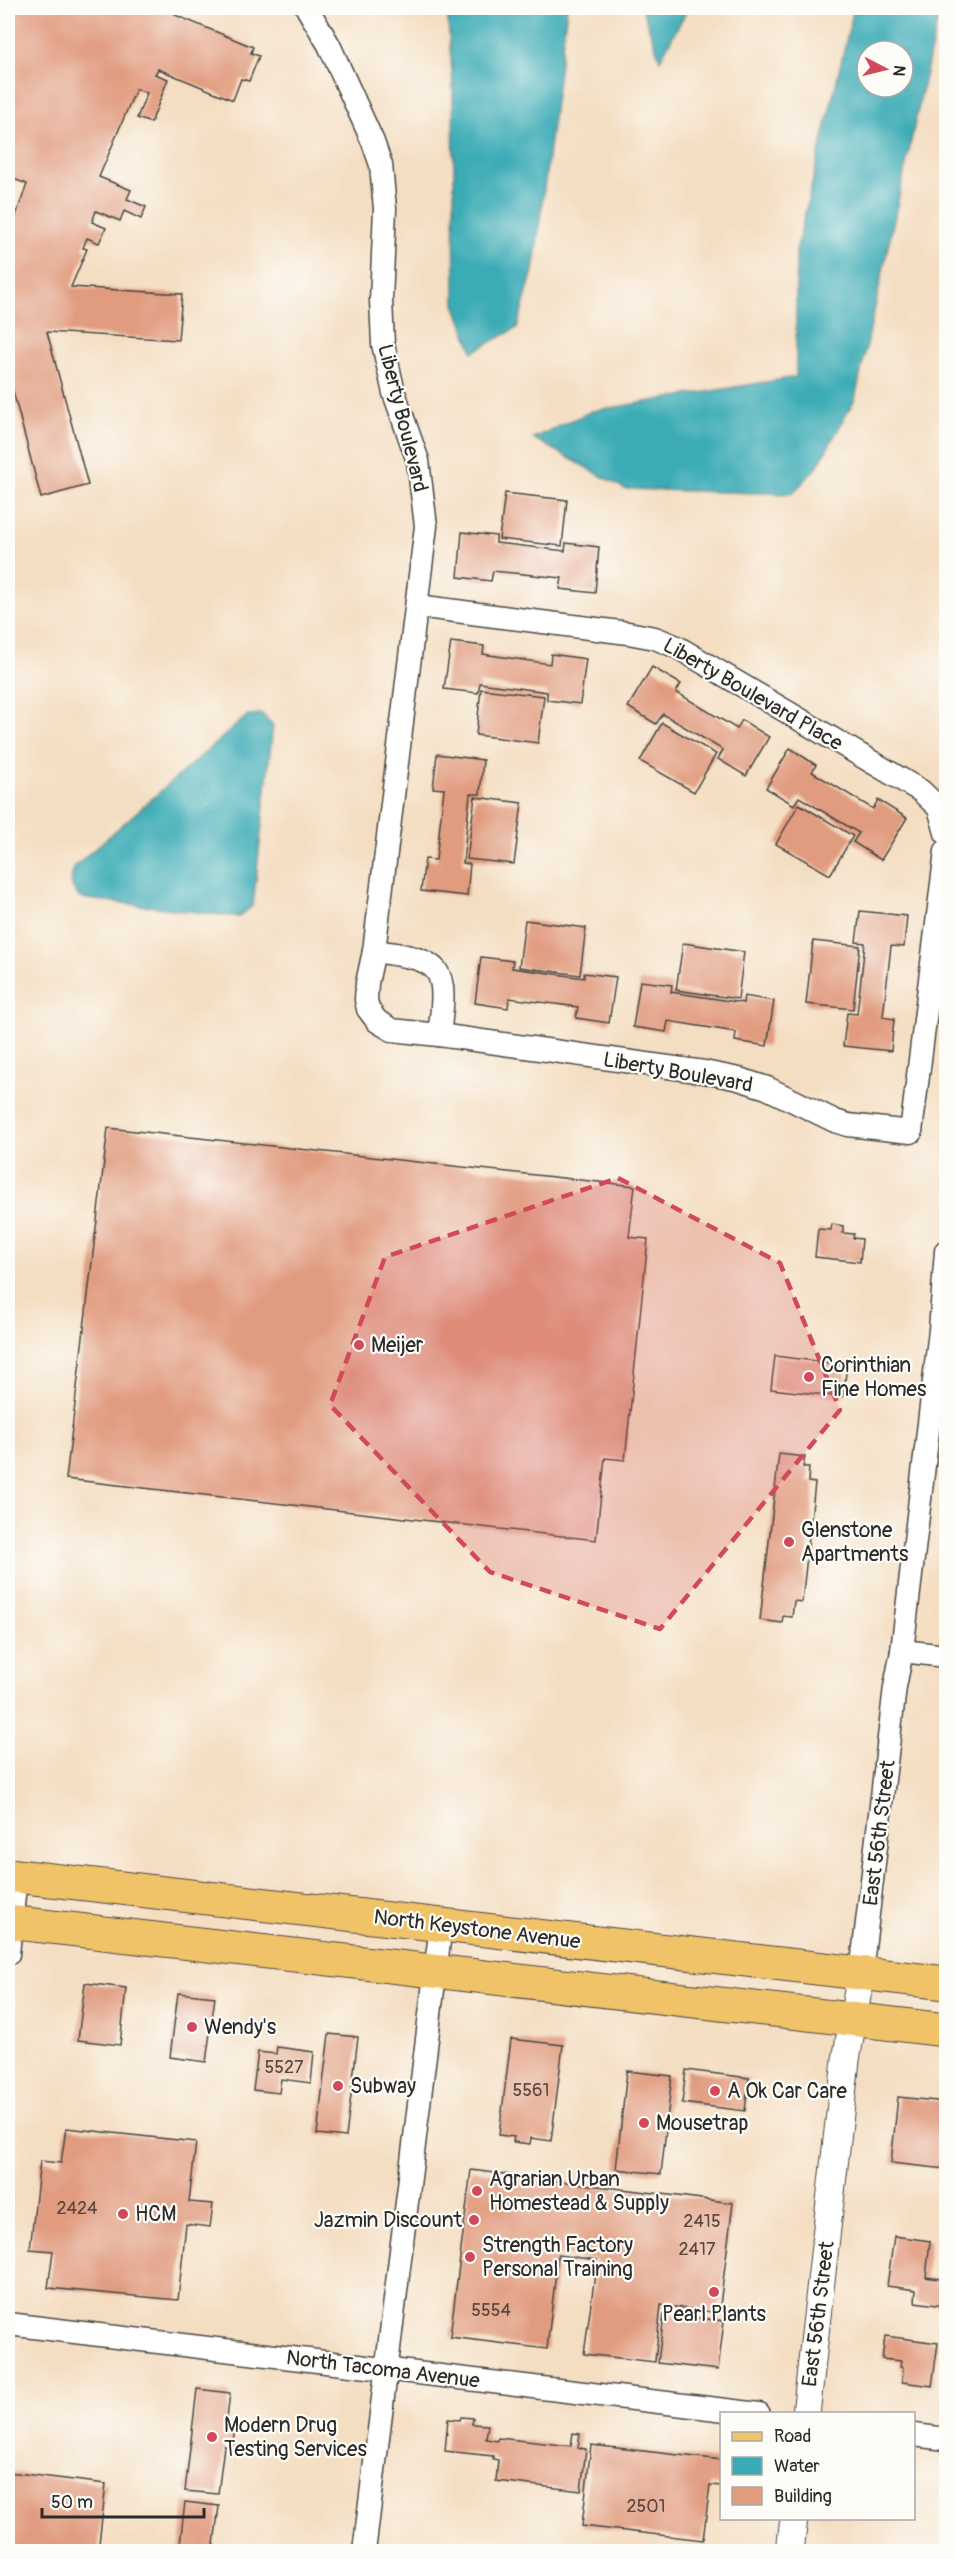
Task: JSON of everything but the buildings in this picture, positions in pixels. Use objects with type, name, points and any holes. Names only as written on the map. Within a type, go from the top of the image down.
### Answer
[{"type":"main road","name":"North Keystone Avenue","points":[[12,1876],[946,1983]]},
{"type":"main road","points":[[9,1922],[946,2030]]},
{"type":"street","name":"Liberty Boulevard","points":[[307,8],[329,45],[374,142],[381,165],[384,209],[381,300],[383,344],[394,393],[418,461],[424,493],[425,547],[374,951],[366,994],[371,1014],[381,1025],[392,1030],[665,1066],[739,1079],[778,1093],[835,1121],[862,1128],[910,1132],[946,850]]},
{"type":"street","name":"Liberty Boulevard Place","points":[[417,606],[628,633],[655,638],[677,647],[921,791],[939,808],[946,833]]},
{"type":"street","points":[[374,951],[414,956],[425,961],[438,974],[444,994],[439,1035]]},
{"type":"street","name":"East 56th Street","points":[[806,2412],[851,2019],[861,1973],[877,1857],[895,1687],[902,1651],[943,1330],[946,1251]]},
{"type":"street","points":[[902,1651],[946,1656]]},
{"type":"street","points":[[8,1954],[12,1876]]},
{"type":"street","points":[[364,2552],[441,1925]]},
{"type":"street","name":"North Tacoma Avenue","points":[[8,2324],[742,2412]]},
{"type":"street","points":[[915,2435],[946,2439]]},
{"type":"street","points":[[790,2552],[794,2520]]},
{"type":"highlighted area","points":[[618,1178],[780,1263],[840,1410],[660,1629],[490,1572],[330,1405],[385,1257]]},
{"type":"water","points":[[447,8],[567,8],[534,267],[517,328],[473,352],[455,304],[453,86]]},
{"type":"water","points":[[642,8],[688,8],[660,60]]},
{"type":"water","points":[[854,8],[940,8],[855,399],[817,467],[792,494],[625,489],[533,438],[592,411],[796,377],[796,251]]},
{"type":"water","points":[[262,714],[273,726],[253,905],[239,917],[80,898],[72,883],[75,866],[248,715]]},
{"type":"place","name":"Meijer","points":[[359,1345]]},
{"type":"place","name":"Corinthian Fine Homes","points":[[809,1377]]},
{"type":"place","name":"Glenstone Apartments","points":[[789,1542]]},
{"type":"place","name":"Wendy's","points":[[192,2027]]},
{"type":"place","name":"Subway","points":[[338,2086]]},
{"type":"place","name":"A Ok Car Care","points":[[715,2091]]},
{"type":"place","name":"Mousetrap","points":[[644,2123]]},
{"type":"place","name":"Agrarian Urban Homestead & Supply","points":[[477,2191]]},
{"type":"place","name":"HCM","points":[[123,2214]]},
{"type":"place","name":"Jazmin Discount","points":[[474,2220]]},
{"type":"place","name":"Strength Factory Personal Training","points":[[470,2257]]},
{"type":"place","name":"Pearl Plants","points":[[714,2292]]},
{"type":"place","name":"Modern Drug Testing Services","points":[[212,2437]]}]
